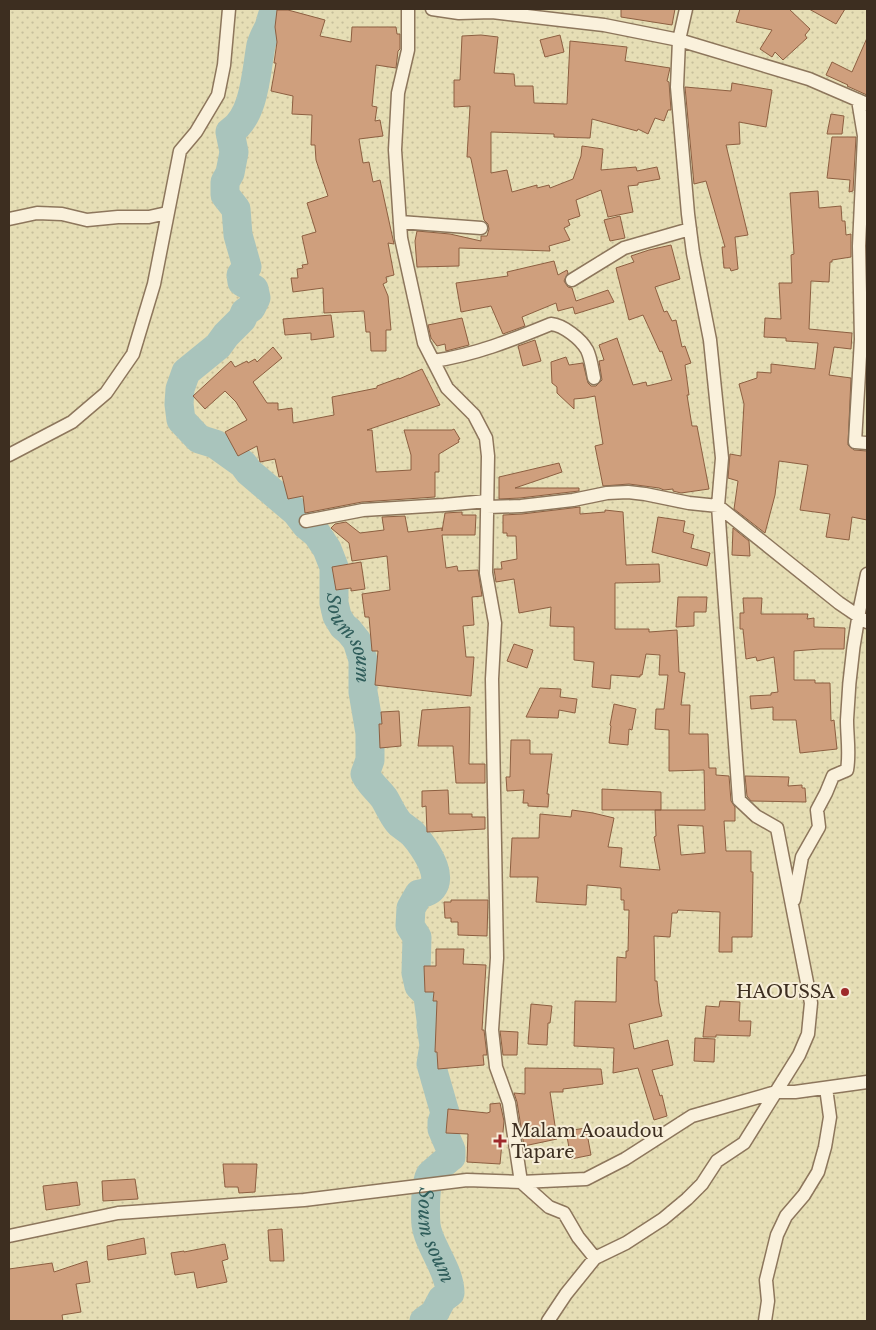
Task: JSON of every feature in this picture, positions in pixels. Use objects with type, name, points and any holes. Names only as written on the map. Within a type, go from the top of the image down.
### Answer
[{"type":"street","points":[[9,455],[72,422],[106,393],[133,354],[154,284],[180,151],[196,132],[218,95],[224,65],[229,9]]},
{"type":"street","points":[[408,9],[408,50],[398,93],[395,150],[401,238],[424,344],[448,388],[474,415],[486,438],[488,456],[486,573],[495,623],[492,679],[498,958],[492,1030],[496,1067],[509,1103],[521,1182],[548,1207],[564,1213],[578,1237],[595,1258]]},
{"type":"street","points":[[432,9],[459,13],[492,12],[594,24],[678,40],[809,79],[863,102],[864,136],[859,246],[861,339],[855,442],[867,443]]},
{"type":"street","points":[[548,1321],[566,1294],[595,1258],[626,1243],[663,1219],[702,1184],[717,1161],[744,1143],[799,1055],[808,1034],[811,1003],[778,828],[756,816],[739,800],[718,506],[722,458],[710,340],[690,229],[677,87],[678,40],[686,9]]},
{"type":"street","points":[[9,219],[37,213],[62,214],[87,220],[149,217],[167,213]]},
{"type":"street","points":[[400,222],[481,228]]},
{"type":"street","points":[[572,280],[624,248],[690,229]]},
{"type":"street","points":[[433,361],[458,358],[495,347],[551,324],[558,324],[580,341],[587,350],[594,378]]},
{"type":"street","points":[[306,521],[363,510],[444,505],[487,504],[521,506],[573,500],[607,493],[628,492],[718,506],[839,603],[863,619]]},
{"type":"street","points":[[792,908],[802,858],[819,827],[817,810],[833,776],[847,770],[849,760],[847,722],[851,666],[863,619],[867,574]]},
{"type":"street","points":[[9,1236],[118,1213],[304,1200],[467,1180],[521,1182],[586,1178],[625,1159],[692,1116],[776,1092],[795,1092],[867,1082]]},
{"type":"street","points":[[765,1321],[768,1301],[766,1280],[777,1235],[786,1216],[804,1195],[818,1172],[825,1147],[830,1117],[826,1088]]},
{"type":"shaded area","points":[[9,9],[867,9],[867,1321],[9,1321]]},
{"type":"building","points":[[621,9],[675,9],[672,25],[621,17]]},
{"type":"building","points":[[740,9],[789,9],[810,29],[805,35],[807,38],[783,60],[775,52],[772,57],[760,49],[772,30],[736,22]]},
{"type":"building","points":[[809,9],[845,9],[836,24]]},
{"type":"building","points":[[277,10],[288,10],[325,20],[320,36],[351,42],[352,27],[396,27],[397,34],[400,34],[400,49],[398,51],[396,68],[376,65],[372,106],[377,107],[375,121],[380,120],[383,136],[359,139],[363,163],[369,162],[373,182],[380,180],[394,244],[388,243],[394,275],[386,277],[387,282],[383,284],[388,296],[391,330],[386,330],[386,351],[371,351],[370,332],[366,332],[364,311],[324,313],[323,288],[293,292],[291,278],[298,278],[297,269],[303,268],[302,265],[308,264],[302,236],[316,232],[307,203],[328,196],[316,160],[315,145],[311,145],[312,115],[292,114],[293,96],[271,91],[276,63],[274,63],[277,42],[275,27]]},
{"type":"building","points":[[481,35],[498,37],[494,73],[514,74],[515,86],[533,86],[534,103],[567,104],[570,41],[627,47],[625,61],[670,68],[667,81],[669,82],[671,110],[668,110],[664,121],[655,118],[648,134],[638,129],[637,131],[592,119],[590,138],[554,137],[554,134],[491,132],[491,173],[507,170],[512,192],[537,185],[537,188],[549,185],[550,188],[573,179],[581,156],[582,146],[603,149],[601,170],[636,167],[637,171],[657,167],[660,179],[628,186],[633,212],[608,217],[601,190],[576,200],[580,216],[568,220],[570,225],[564,228],[570,240],[549,246],[550,251],[459,248],[459,266],[417,267],[415,241],[417,231],[450,234],[481,241],[481,236],[487,236],[489,229],[488,224],[484,220],[471,159],[467,157],[470,106],[454,107],[454,80],[460,80],[462,36]]},
{"type":"building","points":[[560,35],[564,52],[545,57],[540,40]]},
{"type":"building","points":[[867,38],[867,95],[826,75],[832,62],[852,72]]},
{"type":"building","points":[[732,83],[772,90],[766,127],[739,122],[740,144],[726,145],[748,235],[735,237],[738,269],[731,271],[730,268],[724,268],[722,247],[725,247],[706,181],[694,184],[685,87],[731,91]]},
{"type":"building","points":[[831,114],[844,116],[842,134],[827,134]]},
{"type":"building","points":[[832,137],[856,137],[853,191],[849,192],[850,180],[827,178]]},
{"type":"building","points":[[818,191],[819,208],[841,206],[842,221],[845,221],[846,235],[851,234],[851,257],[830,262],[829,282],[811,281],[809,329],[852,333],[851,349],[834,347],[829,375],[851,378],[848,445],[854,450],[867,451],[867,520],[852,517],[849,540],[826,537],[830,514],[800,510],[808,465],[779,461],[775,495],[765,533],[734,509],[738,481],[728,478],[730,454],[741,456],[744,404],[739,384],[757,378],[757,372],[771,373],[771,364],[815,369],[818,343],[786,341],[786,338],[764,337],[765,318],[781,319],[779,283],[792,283],[791,255],[794,254],[790,193]]},
{"type":"building","points":[[620,216],[625,238],[610,241],[604,220]]},
{"type":"building","points":[[671,245],[680,279],[655,287],[664,312],[667,311],[672,321],[676,320],[682,347],[685,346],[691,363],[685,365],[689,395],[687,395],[692,426],[697,426],[709,489],[681,493],[673,491],[673,489],[664,490],[629,484],[603,486],[595,446],[603,444],[595,396],[574,399],[574,409],[557,393],[557,387],[552,383],[551,362],[566,357],[569,365],[583,363],[588,383],[591,386],[596,386],[602,380],[599,361],[604,360],[599,345],[617,338],[633,385],[646,382],[647,386],[672,380],[662,351],[660,352],[643,315],[629,320],[616,268],[634,262],[631,256]]},
{"type":"building","points":[[554,261],[558,275],[567,270],[568,273],[564,281],[568,287],[572,288],[576,301],[608,290],[614,302],[575,314],[573,307],[558,311],[556,303],[522,317],[525,326],[503,334],[491,306],[461,312],[456,283],[508,276],[507,272]]},
{"type":"building","points":[[331,315],[334,337],[311,340],[311,333],[285,335],[283,319]]},
{"type":"building","points":[[462,318],[469,345],[446,351],[445,344],[437,346],[431,338],[428,325]]},
{"type":"building","points":[[535,340],[541,361],[523,366],[518,346]]},
{"type":"building","points":[[273,347],[282,358],[253,382],[267,403],[278,403],[278,410],[292,408],[293,423],[334,415],[332,397],[377,388],[377,386],[422,369],[440,405],[367,430],[372,430],[376,472],[411,470],[411,455],[404,430],[454,429],[460,439],[458,440],[459,442],[439,454],[439,472],[435,472],[435,497],[362,502],[305,513],[303,496],[288,499],[282,476],[279,477],[275,459],[260,462],[257,446],[238,456],[225,432],[247,420],[236,402],[225,391],[205,409],[193,396],[231,361],[235,367],[255,359],[257,362]]},
{"type":"building","points":[[559,463],[562,472],[515,488],[579,488],[579,491],[499,499],[499,477]]},
{"type":"building","points":[[580,507],[580,514],[605,512],[605,510],[623,512],[626,565],[659,564],[660,582],[615,583],[615,629],[649,629],[649,632],[677,630],[679,672],[685,673],[681,705],[690,705],[689,734],[708,734],[709,768],[716,768],[716,775],[729,776],[731,801],[735,807],[735,821],[724,821],[726,851],[751,851],[751,872],[753,872],[752,937],[732,937],[732,952],[719,952],[720,912],[678,910],[677,913],[672,913],[670,937],[654,936],[655,981],[657,981],[662,1016],[629,1024],[634,1049],[668,1040],[673,1065],[652,1070],[660,1096],[662,1095],[667,1116],[654,1120],[638,1068],[613,1073],[614,1048],[574,1046],[575,1001],[616,1002],[617,957],[626,958],[626,951],[628,951],[629,910],[624,910],[624,900],[621,900],[621,888],[587,885],[586,905],[536,902],[538,877],[510,877],[512,838],[539,838],[540,814],[571,817],[572,810],[593,813],[614,818],[608,847],[622,848],[620,867],[660,870],[654,837],[656,836],[655,810],[705,810],[704,770],[669,771],[669,730],[655,729],[656,709],[664,709],[668,675],[659,675],[660,655],[646,654],[640,677],[611,675],[610,689],[592,687],[594,662],[574,660],[574,627],[550,626],[551,607],[519,613],[514,579],[496,582],[494,569],[502,569],[501,562],[517,559],[516,536],[507,536],[507,533],[503,533],[503,515]],"holes":[[[678,825],[703,826],[705,853],[681,855]]]},
{"type":"building","points":[[462,512],[462,515],[476,515],[475,535],[442,535],[446,568],[457,566],[458,571],[478,570],[482,596],[472,597],[474,625],[463,626],[466,657],[474,657],[471,696],[375,685],[378,651],[372,651],[369,617],[365,617],[362,594],[390,590],[387,556],[352,561],[349,543],[331,528],[335,524],[346,522],[360,533],[384,530],[382,517],[405,516],[408,532],[442,528],[442,531],[445,513]]},
{"type":"building","points":[[658,517],[685,521],[683,532],[694,535],[691,548],[710,553],[707,566],[652,552]]},
{"type":"building","points":[[733,528],[749,541],[750,556],[732,555]]},
{"type":"building","points":[[361,562],[365,589],[351,591],[351,588],[336,590],[332,567]]},
{"type":"building","points":[[678,597],[707,597],[706,612],[694,612],[694,626],[676,627]]},
{"type":"building","points":[[743,598],[762,598],[761,614],[808,614],[807,619],[814,618],[814,627],[845,628],[844,649],[794,651],[794,680],[815,680],[815,683],[830,683],[831,721],[834,720],[837,749],[800,753],[796,720],[773,720],[773,707],[751,709],[750,696],[771,695],[771,693],[778,692],[774,657],[757,661],[756,657],[746,659],[743,629],[740,629],[740,613],[744,613]]},
{"type":"building","points":[[514,644],[533,650],[527,668],[507,661]]},
{"type":"building","points":[[540,688],[561,689],[560,697],[577,699],[575,713],[559,710],[558,718],[526,717]]},
{"type":"building","points":[[614,704],[636,709],[632,730],[629,729],[628,745],[609,743]]},
{"type":"building","points":[[470,707],[469,764],[485,764],[485,783],[456,783],[453,746],[418,746],[422,710]]},
{"type":"building","points":[[399,711],[401,746],[380,748],[379,724],[382,724],[381,712]]},
{"type":"building","points":[[511,740],[530,740],[530,754],[552,754],[547,794],[549,794],[548,807],[528,806],[528,803],[523,803],[524,790],[507,791],[506,777],[510,777]]},
{"type":"building","points":[[745,776],[789,777],[788,786],[802,785],[802,788],[805,788],[806,802],[751,801],[747,796]]},
{"type":"building","points":[[602,789],[661,792],[661,810],[602,810]]},
{"type":"building","points":[[448,790],[449,814],[472,814],[472,817],[485,817],[485,829],[427,832],[426,806],[422,807],[422,791]]},
{"type":"building","points":[[451,900],[488,900],[487,936],[458,935],[458,922],[451,922],[451,918],[445,918],[444,902],[451,902]]},
{"type":"building","points":[[436,949],[464,949],[463,964],[486,965],[482,1030],[484,1030],[487,1055],[483,1055],[484,1065],[438,1069],[437,1052],[435,1052],[437,1001],[433,1001],[434,992],[425,992],[424,966],[436,966]]},
{"type":"building","points":[[720,1001],[740,1002],[739,1021],[751,1021],[750,1036],[716,1035],[716,1037],[703,1037],[706,1006],[719,1007]]},
{"type":"building","points":[[531,1004],[552,1006],[550,1023],[548,1023],[547,1045],[528,1044]]},
{"type":"building","points":[[500,1031],[518,1032],[517,1055],[503,1055]]},
{"type":"building","points":[[695,1038],[715,1039],[714,1062],[694,1061]]},
{"type":"building","points":[[525,1068],[601,1069],[603,1084],[563,1089],[563,1092],[550,1092],[557,1139],[524,1146],[514,1093],[525,1094]]},
{"type":"building","points":[[500,1103],[504,1121],[500,1164],[467,1162],[468,1134],[446,1133],[448,1109],[487,1113],[490,1112],[490,1104]]},
{"type":"building","points":[[586,1128],[591,1155],[571,1159],[566,1131]]},
{"type":"building","points":[[223,1164],[257,1164],[255,1192],[239,1193],[238,1187],[225,1187]]},
{"type":"building","points":[[135,1179],[138,1199],[103,1201],[102,1181]]},
{"type":"building","points":[[77,1182],[80,1205],[46,1210],[43,1186]]},
{"type":"building","points":[[282,1229],[284,1261],[270,1261],[268,1230]]},
{"type":"building","points":[[144,1238],[146,1254],[108,1260],[107,1246]]},
{"type":"building","points":[[225,1244],[228,1259],[222,1261],[227,1282],[197,1288],[194,1272],[175,1275],[171,1253]]},
{"type":"building","points":[[87,1261],[90,1282],[76,1284],[81,1312],[62,1315],[63,1321],[9,1321],[9,1269],[52,1263],[54,1272]]},
{"type":"waterway","name":"Soum soum","points":[[275,9],[261,45],[256,80],[249,105],[238,125],[230,132],[234,152],[230,173],[225,182],[225,195],[236,209],[238,235],[247,267],[241,275],[242,282],[254,289],[256,298],[251,308],[245,312],[242,319],[218,346],[186,372],[180,389],[179,404],[181,420],[199,439],[215,444],[243,464],[249,472],[296,512],[306,525],[317,534],[327,549],[334,567],[334,603],[337,616],[343,626],[357,641],[363,660],[363,692],[370,733],[370,760],[365,774],[371,784],[384,798],[400,824],[412,833],[424,848],[436,876],[434,884],[429,891],[419,894],[411,908],[410,926],[417,937],[416,973],[419,986],[428,997],[434,1045],[431,1064],[445,1113],[442,1129],[451,1150],[451,1157],[430,1175],[428,1179],[426,1225],[447,1276],[450,1293],[442,1299],[434,1314],[424,1321]]},
{"type":"place","name":"HAOUSSA","points":[[845,992]]},
{"type":"place","name":"Malam Aoaudou Tapare","points":[[500,1141]]}]
